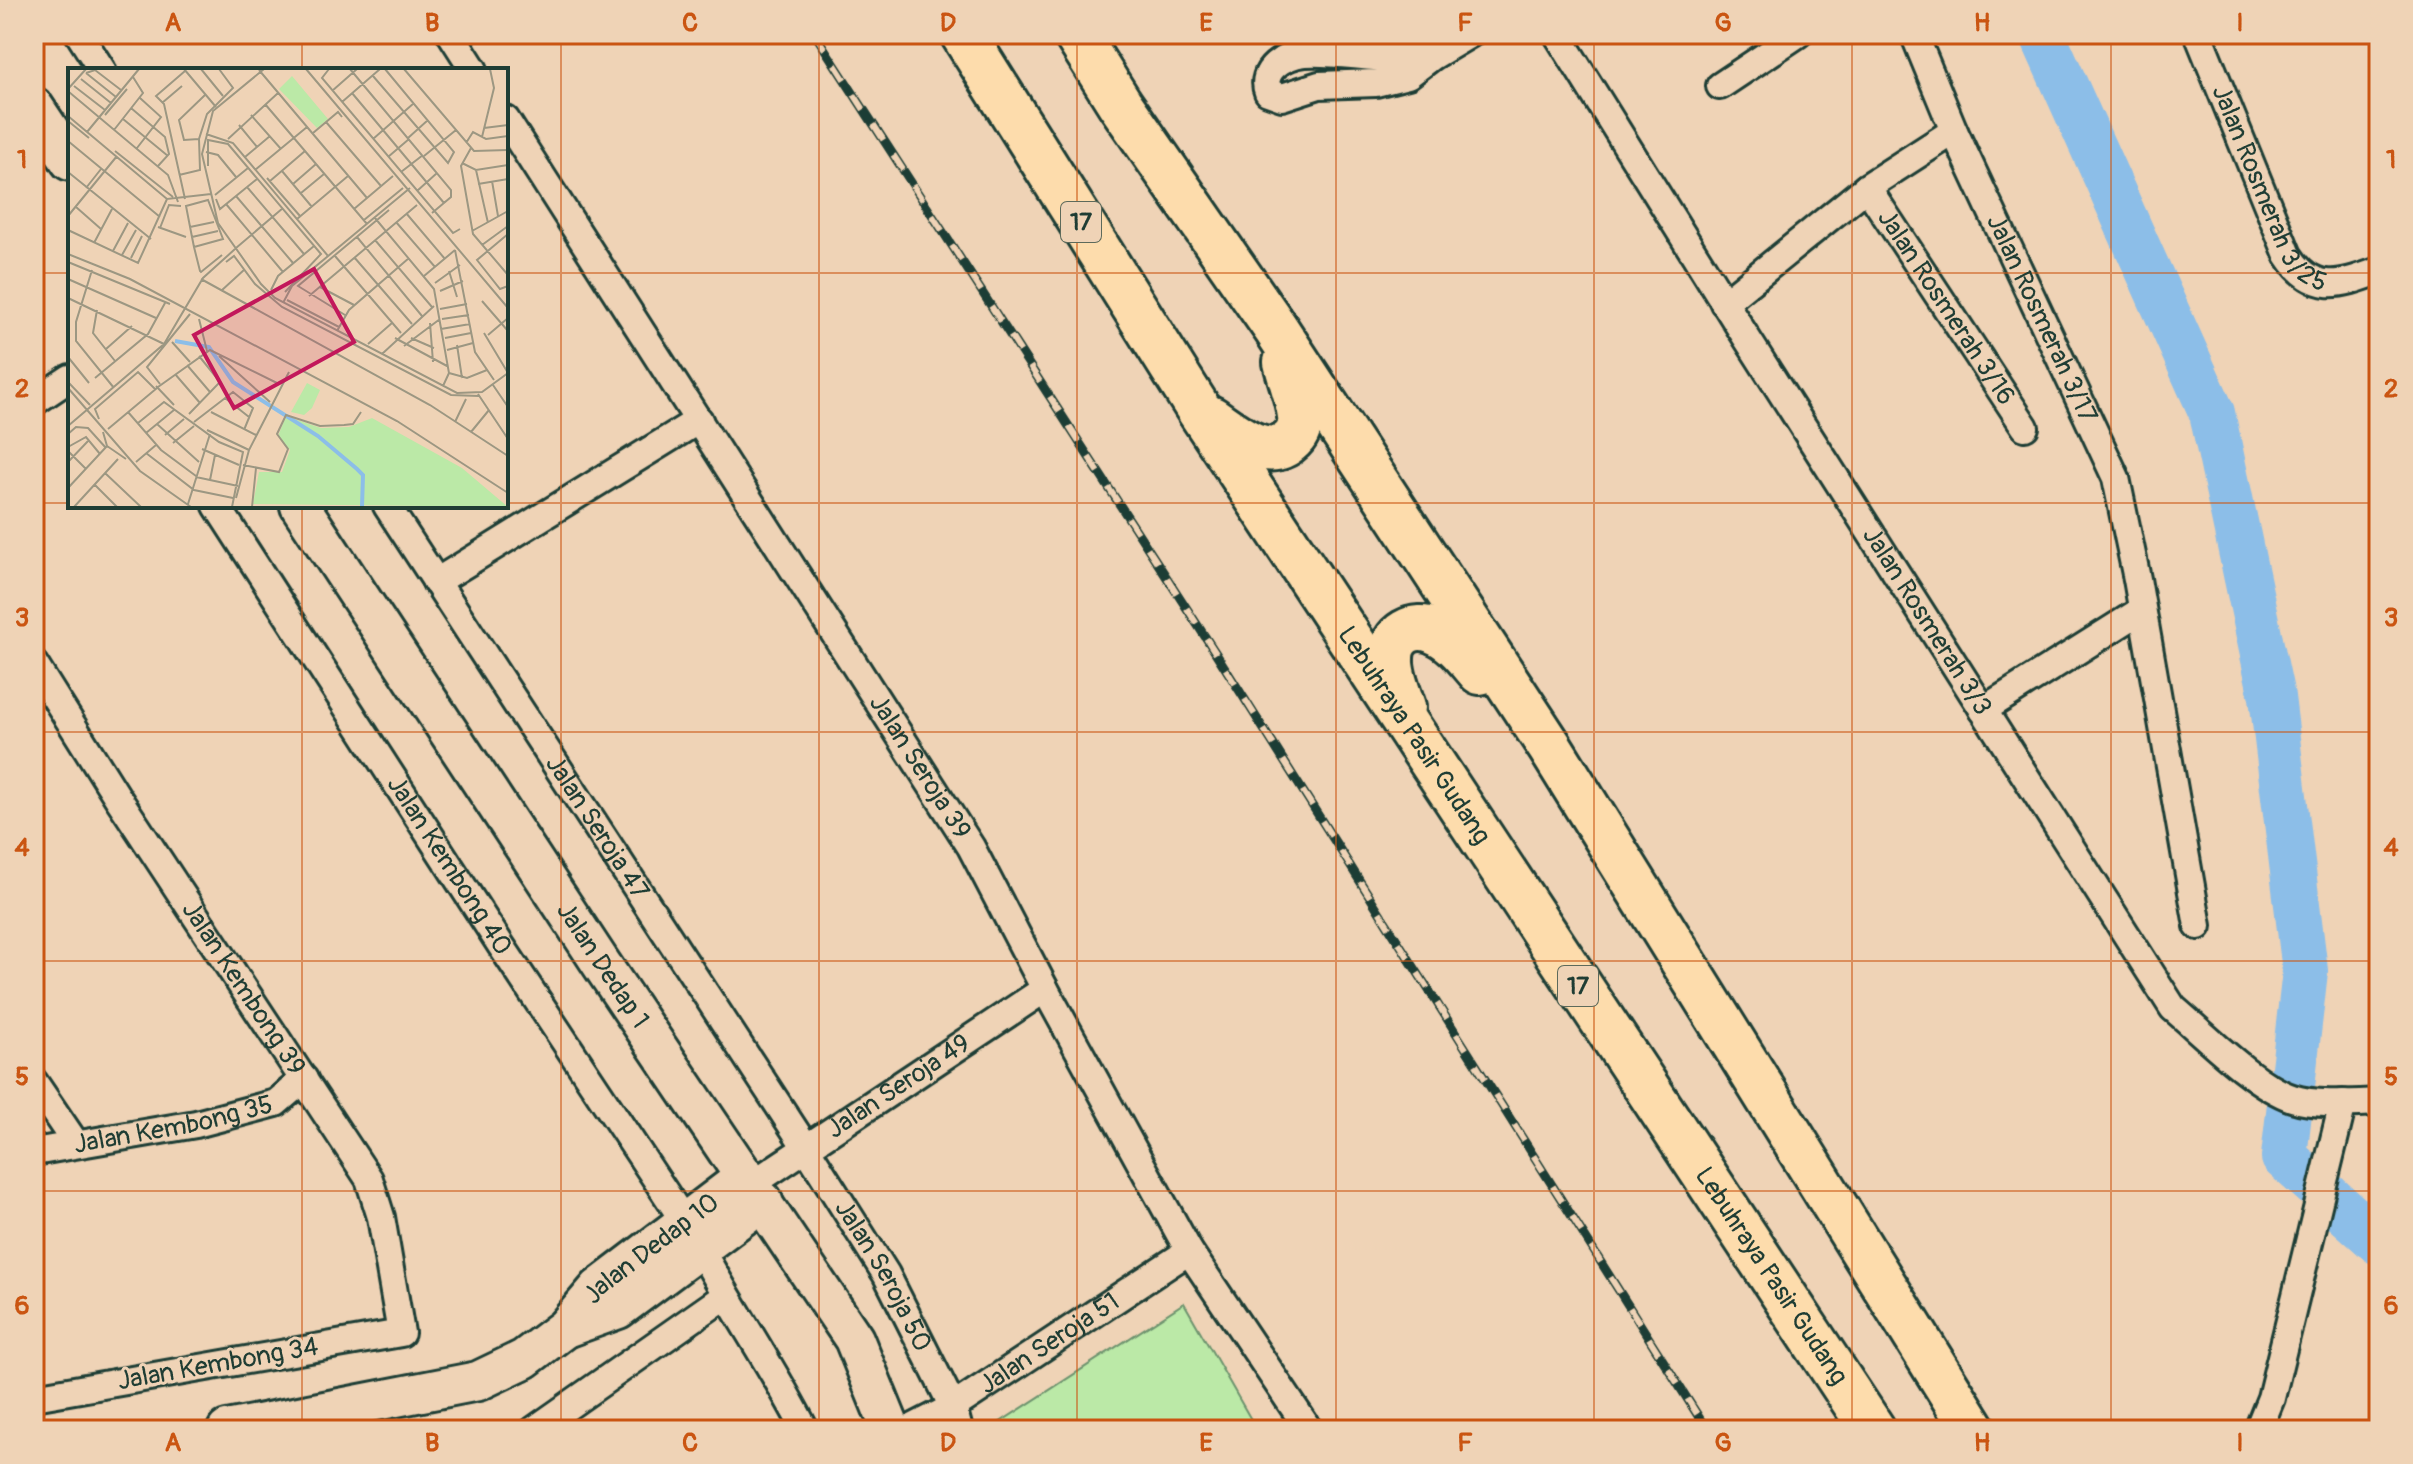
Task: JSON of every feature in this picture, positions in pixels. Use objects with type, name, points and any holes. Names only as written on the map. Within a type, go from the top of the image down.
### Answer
[{"type":"highway","name":"Lebuhraya Pasir Gudang","points":[[963,34],[1199,410],[1873,1430]]},
{"type":"highway","points":[[1076,34],[1120,104],[1276,329],[1550,747],[1974,1430]]},
{"type":"highway","points":[[1199,410],[1255,446],[1272,449],[1285,446],[1297,435],[1301,419],[1276,329]]},
{"type":"highway","points":[[1412,736],[1390,658],[1394,643],[1404,632],[1418,626],[1436,631],[1455,644],[1550,747]]},
{"type":"main road","points":[[34,107],[68,158]]},
{"type":"main road","name":"Jalan Dedap 1","points":[[301,508],[602,965],[854,1339],[891,1430]]},
{"type":"main road","name":"Jalan Dedap 10","points":[[227,1430],[478,1381],[524,1359],[565,1328],[618,1309],[692,1234],[754,1187]]},
{"type":"street","points":[[79,34],[101,68]]},
{"type":"street","points":[[451,34],[473,68]]},
{"type":"street","points":[[1433,56],[1396,58],[1303,53],[1273,66],[1268,71],[1265,85],[1268,92],[1282,97],[1319,85],[1376,83],[1408,75],[1470,34]]},
{"type":"street","name":"Jalan Rosmerah 3/3","points":[[1557,34],[1724,303],[2173,1008],[2263,1082],[2293,1098],[2343,1103],[2379,1102]]},
{"type":"street","points":[[1720,86],[1798,34]]},
{"type":"street","name":"Jalan Rosmerah 3/17","points":[[1914,34],[1954,131],[2116,478],[2198,926]]},
{"type":"street","name":"Jalan Rosmerah 3/25","points":[[2198,34],[2288,255],[2297,268],[2325,284],[2342,285],[2379,271]]},
{"type":"street","name":"Jalan Seroja 39","points":[[508,123],[971,847],[1189,1251],[1309,1430]]},
{"type":"street","points":[[1724,303],[1867,187],[1954,131]]},
{"type":"street","name":"Jalan Rosmerah 3/16","points":[[1867,187],[2025,427]]},
{"type":"street","points":[[34,402],[68,379]]},
{"type":"street","points":[[436,582],[699,420]]},
{"type":"street","name":"Jalan Kembong 40","points":[[218,508],[692,1234],[725,1296],[785,1390],[805,1430]]},
{"type":"street","name":"Jalan Seroja 47","points":[[388,508],[807,1149]]},
{"type":"street","points":[[1983,710],[2142,610]]},
{"type":"street","name":"Jalan Kembong 39","points":[[34,664],[118,798],[369,1179],[381,1217],[401,1333]]},
{"type":"street","name":"Jalan Seroja 49","points":[[754,1187],[1045,989]]},
{"type":"street","name":"Jalan Kembong 35","points":[[34,1152],[196,1124],[276,1103],[304,1079]]},
{"type":"street","points":[[34,1082],[76,1144]]},
{"type":"street","points":[[2258,1430],[2271,1398],[2343,1103]]},
{"type":"street","name":"Jalan Seroja 50","points":[[807,1149],[886,1274],[956,1419]]},
{"type":"street","name":"Jalan Seroja 51","points":[[908,1430],[956,1419],[1189,1251]]},
{"type":"street","points":[[534,1430],[725,1296]]},
{"type":"street","name":"Jalan Kembong 34","points":[[34,1397],[401,1333]]},
{"type":"green space","points":[[1184,1303],[1257,1430],[988,1430]]},
{"type":"waterway","points":[[2042,34],[2212,413],[2272,697],[2305,971],[2284,1157],[2379,1242]]},
{"type":"railway","points":[[815,34],[1215,652],[1707,1430]]}]
